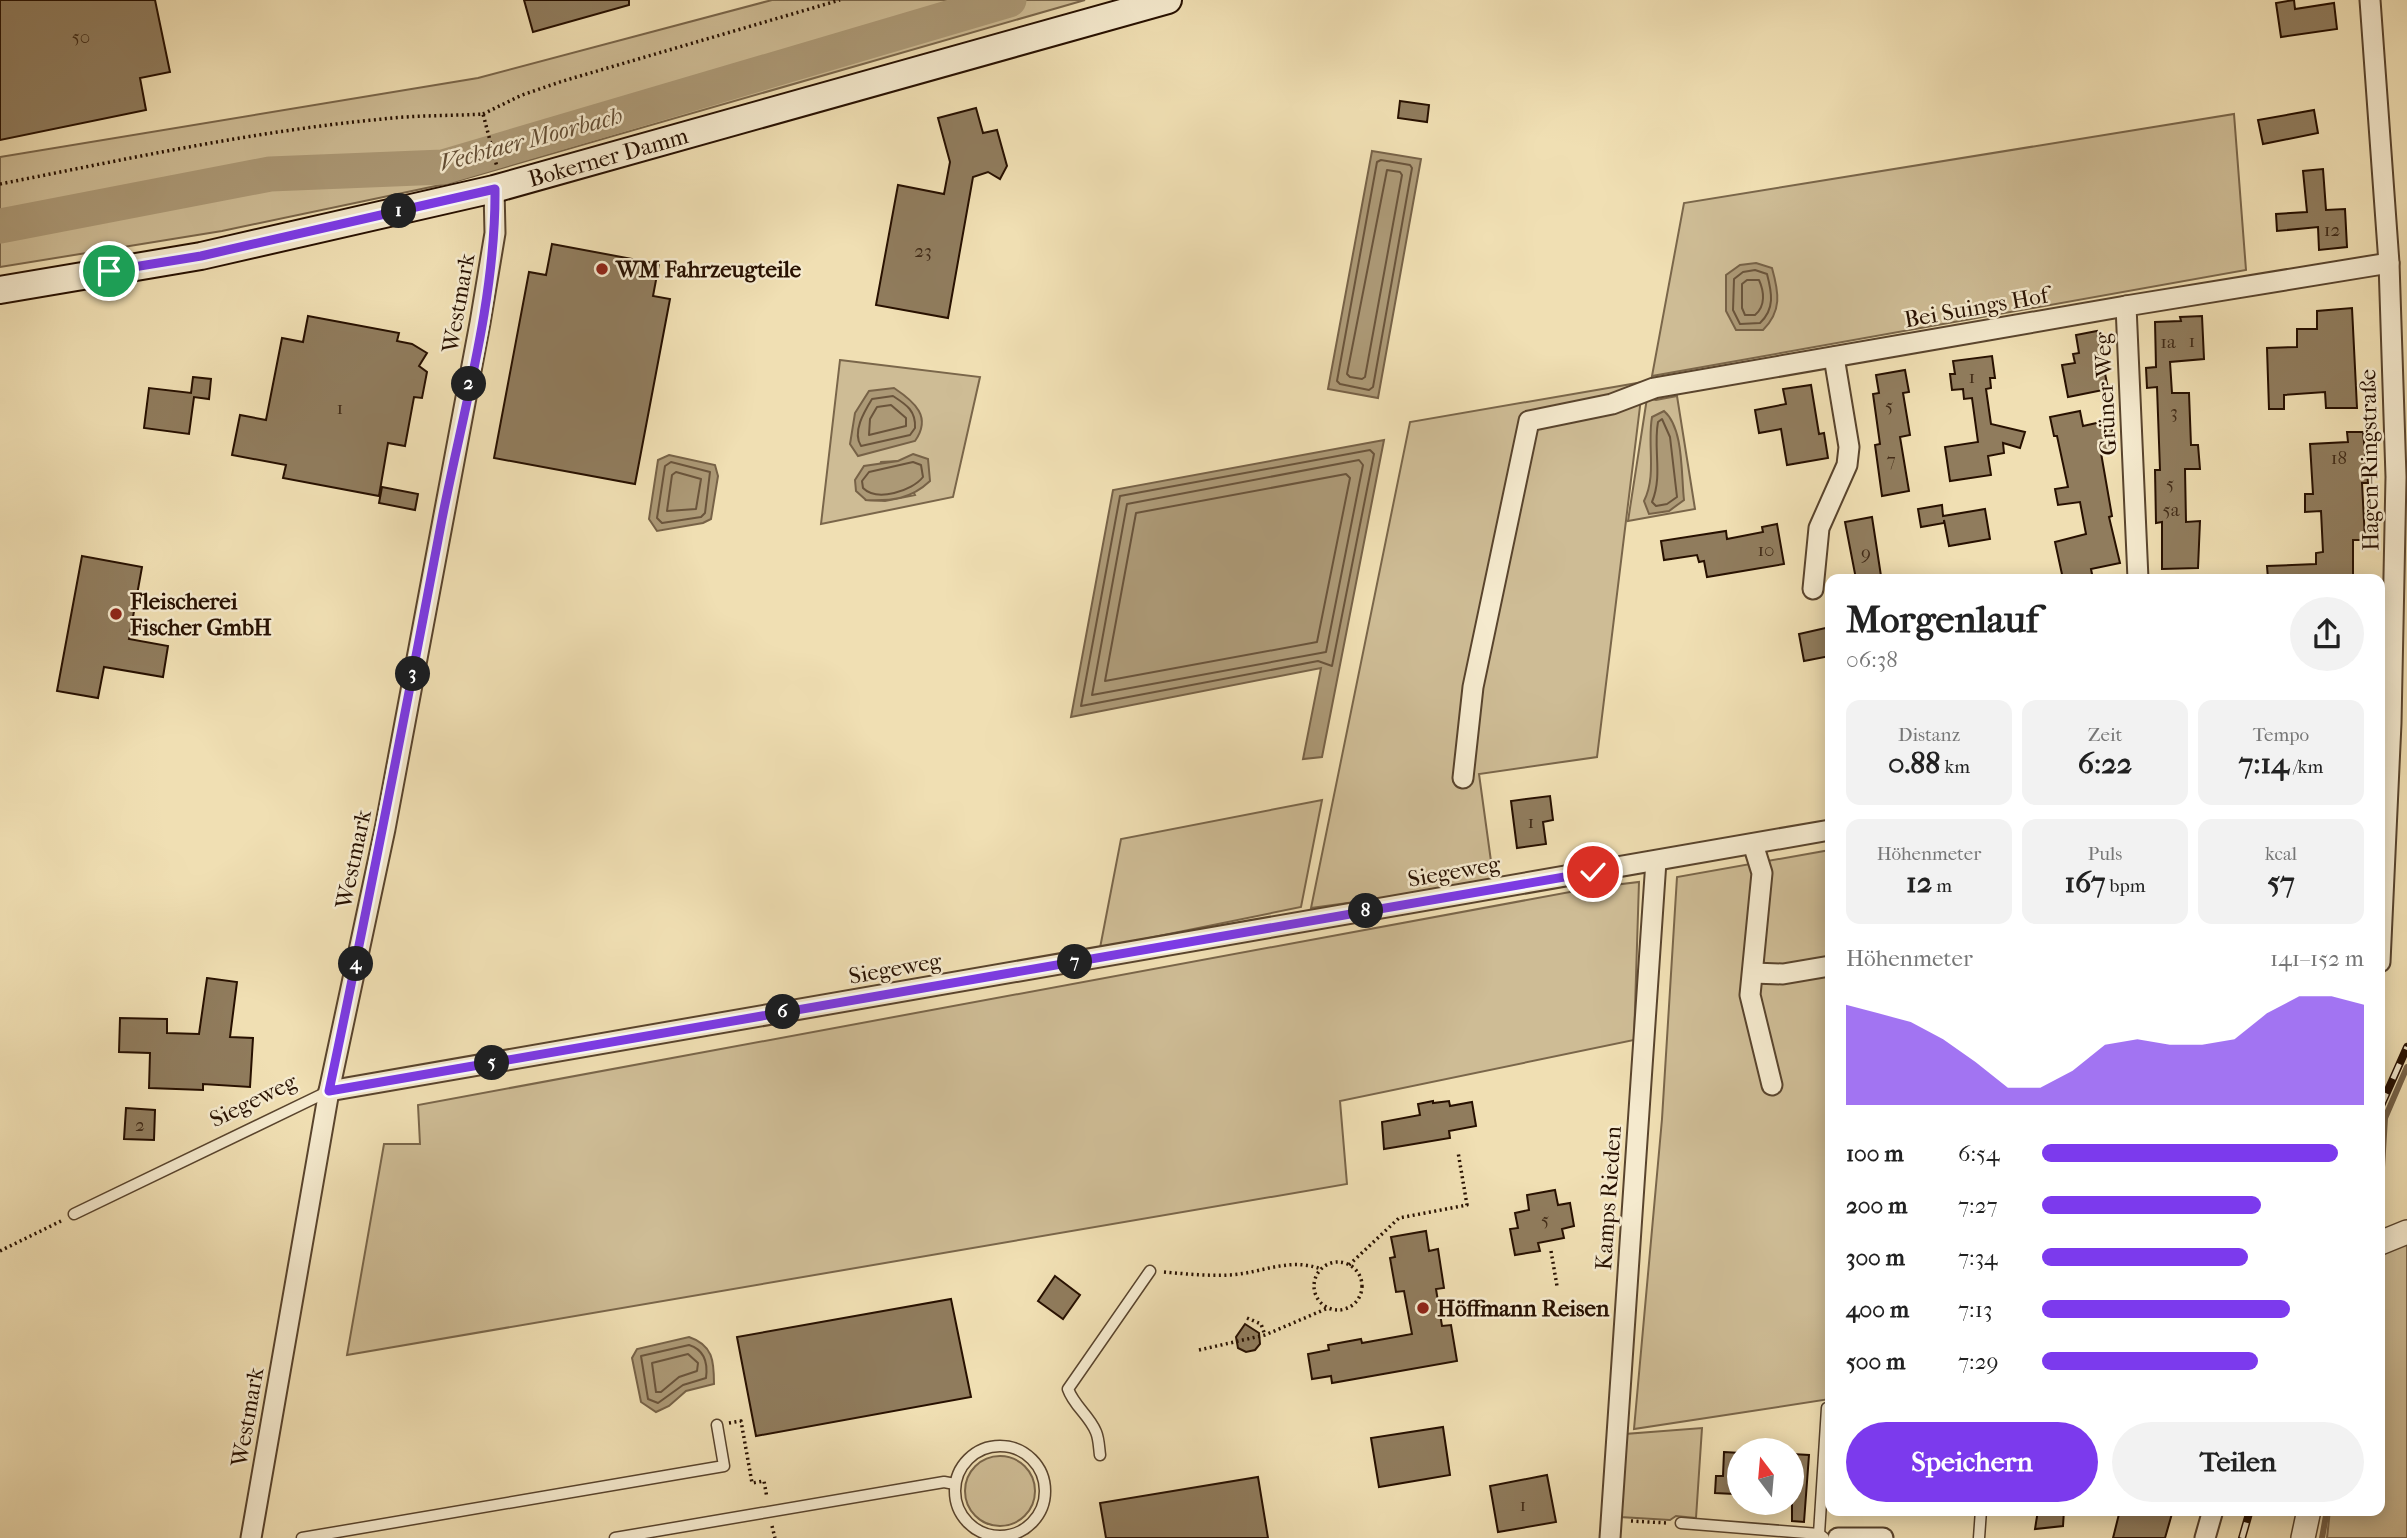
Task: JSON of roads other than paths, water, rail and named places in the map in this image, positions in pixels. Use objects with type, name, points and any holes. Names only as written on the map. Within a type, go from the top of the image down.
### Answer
[{"type":"main road","name":"Bokerner Damm","points":[[0,290],[201,256],[1168,0]]},
{"type":"street","name":"Hagen-Ringstraße","points":[[2370,0],[2389,263],[2396,477],[2385,734]]},
{"type":"street","name":"Westmark","points":[[251,1538],[329,1091],[385,829],[480,323],[495,233],[496,179]]},
{"type":"street","name":"Grüner Weg","points":[[2138,574],[2126,306],[2389,263]]},
{"type":"street","name":"Bei Suings Hof","points":[[1463,778],[1473,687],[1529,421],[1612,404],[1654,387],[2126,306]]},
{"type":"street","points":[[1813,589],[1819,528],[1847,465],[1849,447],[1834,357]]},
{"type":"street","name":"Siegeweg","points":[[329,1091],[1825,831]]},
{"type":"street","points":[[1753,844],[1762,873],[1751,995],[1772,1085]]},
{"type":"street","name":"Kamps Rieden","points":[[1610,1529],[1656,861]]},
{"type":"street","points":[[1752,973],[1783,974],[1825,967]]},
{"type":"street","points":[[2385,1241],[2407,1232]]},
{"type":"street","points":[[2205,1538],[2211,1516]]},
{"type":"street","points":[[2303,1538],[2308,1516]]},
{"type":"street","points":[[1827,1537],[1882,1538]]},
{"type":"lane","name":"Siegeweg","points":[[74,1214],[329,1091]]},
{"type":"lane","points":[[1100,1455],[1096,1433],[1085,1414],[1073,1403],[1069,1389],[1150,1271]]},
{"type":"lane","points":[[302,1538],[724,1466],[717,1425]]},
{"type":"lane","points":[[1002,1445],[1025,1452],[1041,1469],[1046,1490],[1041,1511],[1027,1528],[1007,1537],[987,1534],[970,1524],[958,1507],[955,1484],[962,1466],[980,1450],[1002,1445]]},
{"type":"lane","points":[[615,1538],[943,1482],[955,1484]]},
{"type":"lane","points":[[1681,1523],[1827,1537],[1827,1516]]},
{"type":"lane","points":[[1979,1538],[1981,1516]]},
{"type":"water","points":[[1372,151],[1421,159],[1378,398],[1328,389]]},
{"type":"water","points":[[1756,263],[1772,268],[1777,294],[1776,309],[1763,330],[1736,330],[1726,311],[1726,275],[1740,265]]},
{"type":"water","points":[[894,388],[919,411],[922,425],[920,432],[915,441],[858,456],[850,444],[855,413],[869,391]]},
{"type":"water","points":[[1664,411],[1678,440],[1684,500],[1669,511],[1649,514],[1644,501],[1650,481],[1652,417]]},
{"type":"water","points":[[1384,440],[1322,757],[1303,759],[1321,668],[1071,717],[1113,490]]},
{"type":"water","points":[[913,454],[928,459],[930,481],[916,492],[901,498],[866,500],[856,491],[855,480],[864,466],[898,461]]},
{"type":"water","points":[[669,455],[715,465],[718,476],[711,519],[703,523],[657,531],[649,519],[658,460]]},
{"type":"water","points":[[689,1337],[707,1349],[713,1368],[714,1384],[686,1391],[669,1406],[656,1412],[641,1402],[632,1358],[637,1349]]},
{"type":"waterway","name":"Vechtaer Moorbach","points":[[0,226],[270,174],[443,167],[1009,0]]},
{"type":"waterway","points":[[2385,1118],[2407,1067]]},
{"type":"waterway","points":[[2322,1538],[2326,1516]]},
{"type":"railway","points":[[2385,1097],[2407,1047]]},
{"type":"railway","points":[[2242,1538],[2248,1516]]},
{"type":"place","name":"WM Fahrzeugteile","points":[[602,269]]},
{"type":"place","name":"Fleischerei Fischer GmbH","points":[[116,614]]},
{"type":"place","name":"Höffmann Reisen","points":[[1423,1308]]}]
